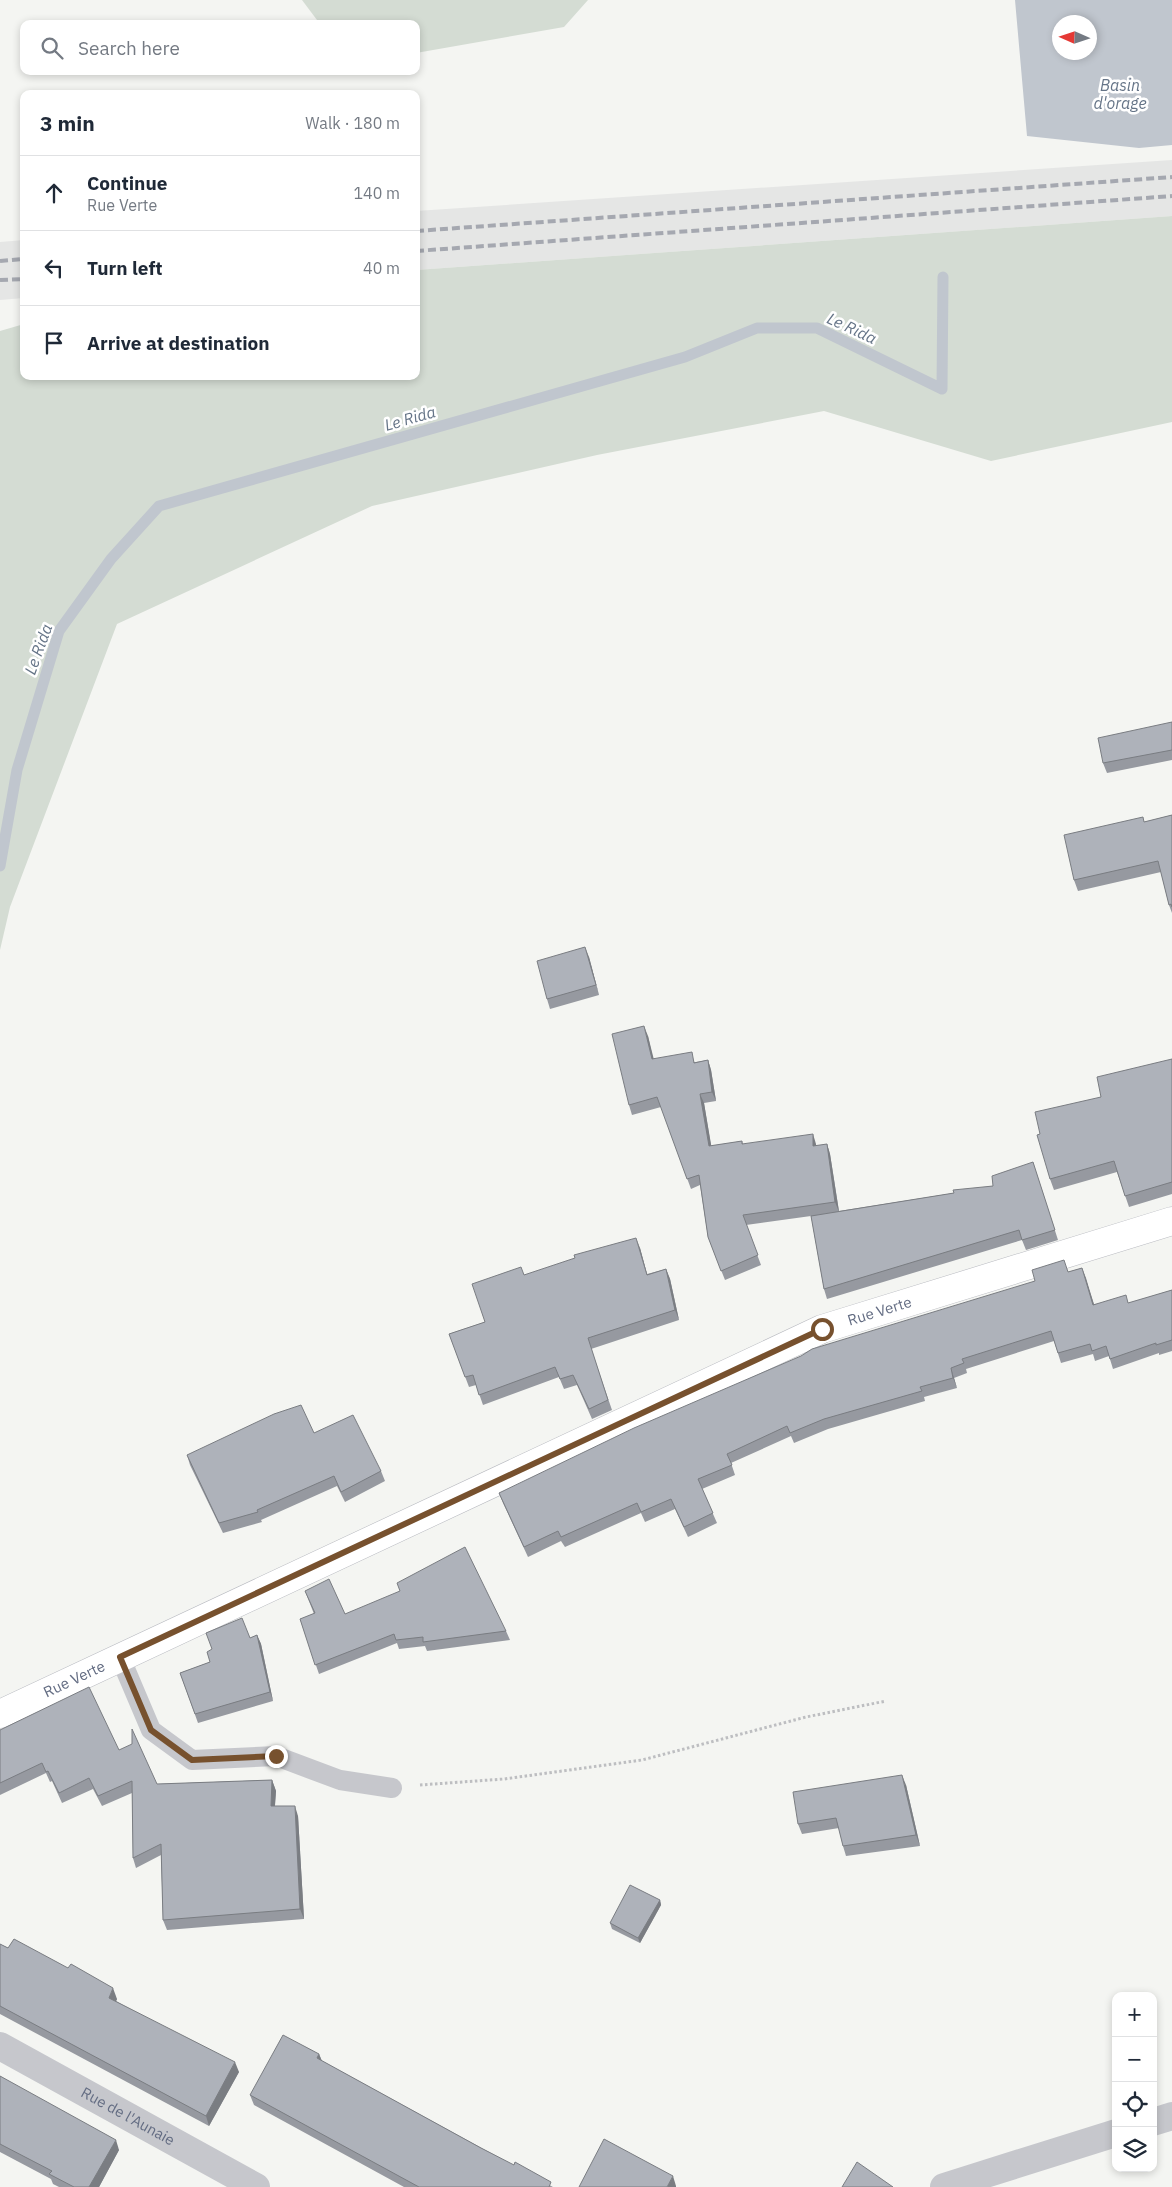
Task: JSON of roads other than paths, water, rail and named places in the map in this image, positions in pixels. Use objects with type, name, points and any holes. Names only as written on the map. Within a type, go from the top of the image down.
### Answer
[{"type":"street","name":"Rue Verte","points":[[0,1714],[822,1329],[1172,1221]]},
{"type":"street","name":"Rue de l'Aunaie","points":[[0,2046],[256,2187]]},
{"type":"street","points":[[1157,2121],[1172,2116]]},
{"type":"street","points":[[944,2187],[1112,2134]]},
{"type":"lane","points":[[120,1657],[151,1730],[192,1760],[276,1756],[340,1780],[392,1788]]},
{"type":"water","name":"Basin d'orage","points":[[1015,0],[1172,0],[1172,145],[1139,148],[1027,136]]},
{"type":"waterway","name":"Le Rida","points":[[0,866],[17,770],[59,631],[111,559],[159,506],[685,357],[757,328],[817,328],[942,389],[943,277]]},
{"type":"railway","points":[[420,231],[1172,177]]},
{"type":"railway","points":[[420,251],[1172,196]]},
{"type":"railway","points":[[0,261],[20,259]]},
{"type":"railway","points":[[0,280],[20,279]]}]
